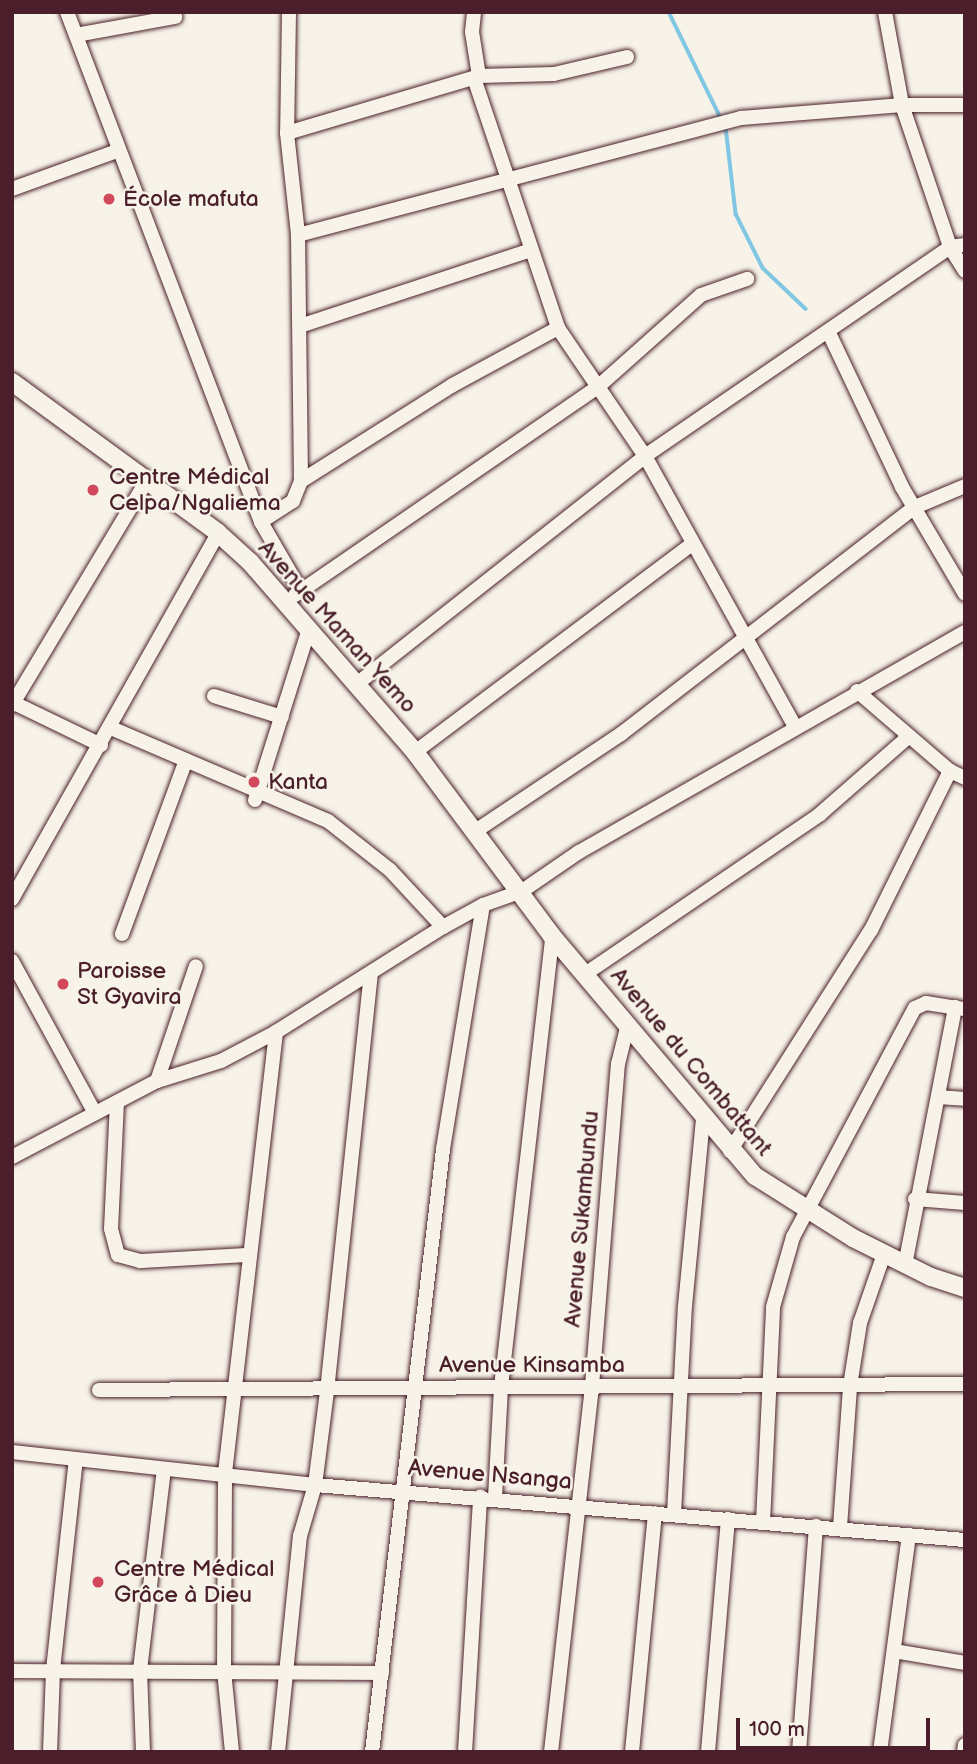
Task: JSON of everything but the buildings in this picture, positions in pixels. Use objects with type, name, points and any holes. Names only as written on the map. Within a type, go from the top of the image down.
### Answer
[{"type":"street","points":[[67,12],[117,151],[261,522],[301,591]]},
{"type":"street","points":[[261,522],[293,502],[301,481],[298,235],[287,133],[289,12]]},
{"type":"street","points":[[474,12],[472,32],[476,77],[505,178],[558,328],[600,385],[645,456],[692,544],[748,637],[795,727]]},
{"type":"street","points":[[885,12],[902,105],[965,271]]},
{"type":"street","points":[[76,35],[175,17]]},
{"type":"street","points":[[287,133],[476,77],[554,74],[627,57]]},
{"type":"street","points":[[298,235],[505,178],[741,118],[902,105],[965,106]]},
{"type":"street","points":[[12,189],[117,151]]},
{"type":"street","points":[[358,683],[645,456],[957,246]]},
{"type":"street","points":[[300,326],[531,250]]},
{"type":"street","points":[[285,602],[600,385],[701,295],[747,279]]},
{"type":"street","points":[[301,481],[451,386],[558,328]]},
{"type":"street","points":[[821,338],[965,594]]},
{"type":"street","name":"Avenue Maman Yemo","points":[[12,382],[218,533],[358,683],[477,830],[522,891]]},
{"type":"street","points":[[101,745],[13,703],[146,480]]},
{"type":"street","points":[[477,830],[621,734],[915,507],[965,486]]},
{"type":"street","points":[[12,899],[111,728],[218,533]]},
{"type":"street","points":[[415,752],[692,544]]},
{"type":"street","points":[[257,795],[309,629]]},
{"type":"street","points":[[12,1157],[157,1081],[220,1061],[276,1032],[371,975],[443,927],[483,905],[522,891],[579,852],[965,632]]},
{"type":"street","points":[[858,691],[950,771],[965,778]]},
{"type":"street","points":[[214,696],[282,717]]},
{"type":"street","points":[[111,728],[257,795],[328,821],[390,870],[443,927]]},
{"type":"street","points":[[585,974],[820,814],[909,736]]},
{"type":"street","points":[[122,934],[186,761]]},
{"type":"street","points":[[730,1151],[871,930],[950,771]]},
{"type":"street","name":"Avenue du Combattant","points":[[522,891],[552,936],[628,1024],[730,1151],[755,1176],[884,1254],[965,1288]]},
{"type":"street","points":[[372,1752],[443,1149],[483,905]]},
{"type":"street","points":[[495,1498],[501,1387],[552,936]]},
{"type":"street","points":[[12,961],[95,1113]]},
{"type":"street","points":[[157,1081],[196,966]]},
{"type":"street","points":[[278,1752],[289,1671],[300,1536],[315,1485],[327,1391],[371,975]]},
{"type":"street","points":[[763,1522],[767,1387],[773,1307],[805,1208],[915,1007],[926,1003],[960,1008],[915,1199],[905,1265]]},
{"type":"street","name":"Avenue Sukambundu","points":[[551,1752],[592,1386],[618,1063],[628,1024]]},
{"type":"street","points":[[232,1752],[225,1671],[225,1474],[248,1255],[276,1032]]},
{"type":"street","points":[[938,1097],[965,1099]]},
{"type":"street","points":[[117,1102],[111,1230],[118,1255],[140,1261],[248,1255]]},
{"type":"street","points":[[674,1514],[680,1388],[703,1118]]},
{"type":"street","points":[[915,1199],[965,1203]]},
{"type":"street","points":[[840,1527],[850,1386],[860,1323],[884,1254]]},
{"type":"street","name":"Avenue Kinsamba","points":[[99,1391],[965,1384]]},
{"type":"street","name":"Avenue Nsanga","points":[[12,1452],[315,1485],[480,1496],[965,1539]]},
{"type":"street","points":[[50,1752],[53,1670],[76,1459]]},
{"type":"street","points":[[143,1752],[141,1671],[164,1469]]},
{"type":"street","points":[[465,1752],[480,1496]]},
{"type":"street","points":[[632,1752],[655,1513]]},
{"type":"street","points":[[708,1752],[728,1519]]},
{"type":"street","points":[[799,1752],[816,1526]]},
{"type":"street","points":[[880,1752],[909,1535]]},
{"type":"street","points":[[894,1651],[965,1663]]},
{"type":"street","points":[[12,1671],[382,1673]]},
{"type":"street","points":[[964,1752],[965,1745]]},
{"type":"waterway","points":[[669,12],[722,120]]},
{"type":"waterway","points":[[726,127],[736,214],[763,268],[806,309]]},
{"type":"place","name":"École mafuta","points":[[109,199]]},
{"type":"place","name":"Centre Médical Celpa/Ngaliema","points":[[93,490]]},
{"type":"place","name":"Kanta","points":[[254,782]]},
{"type":"place","name":"Paroisse St Gyavira","points":[[63,984]]},
{"type":"place","name":"Centre Médical Grâce à Dieu","points":[[98,1582]]}]
